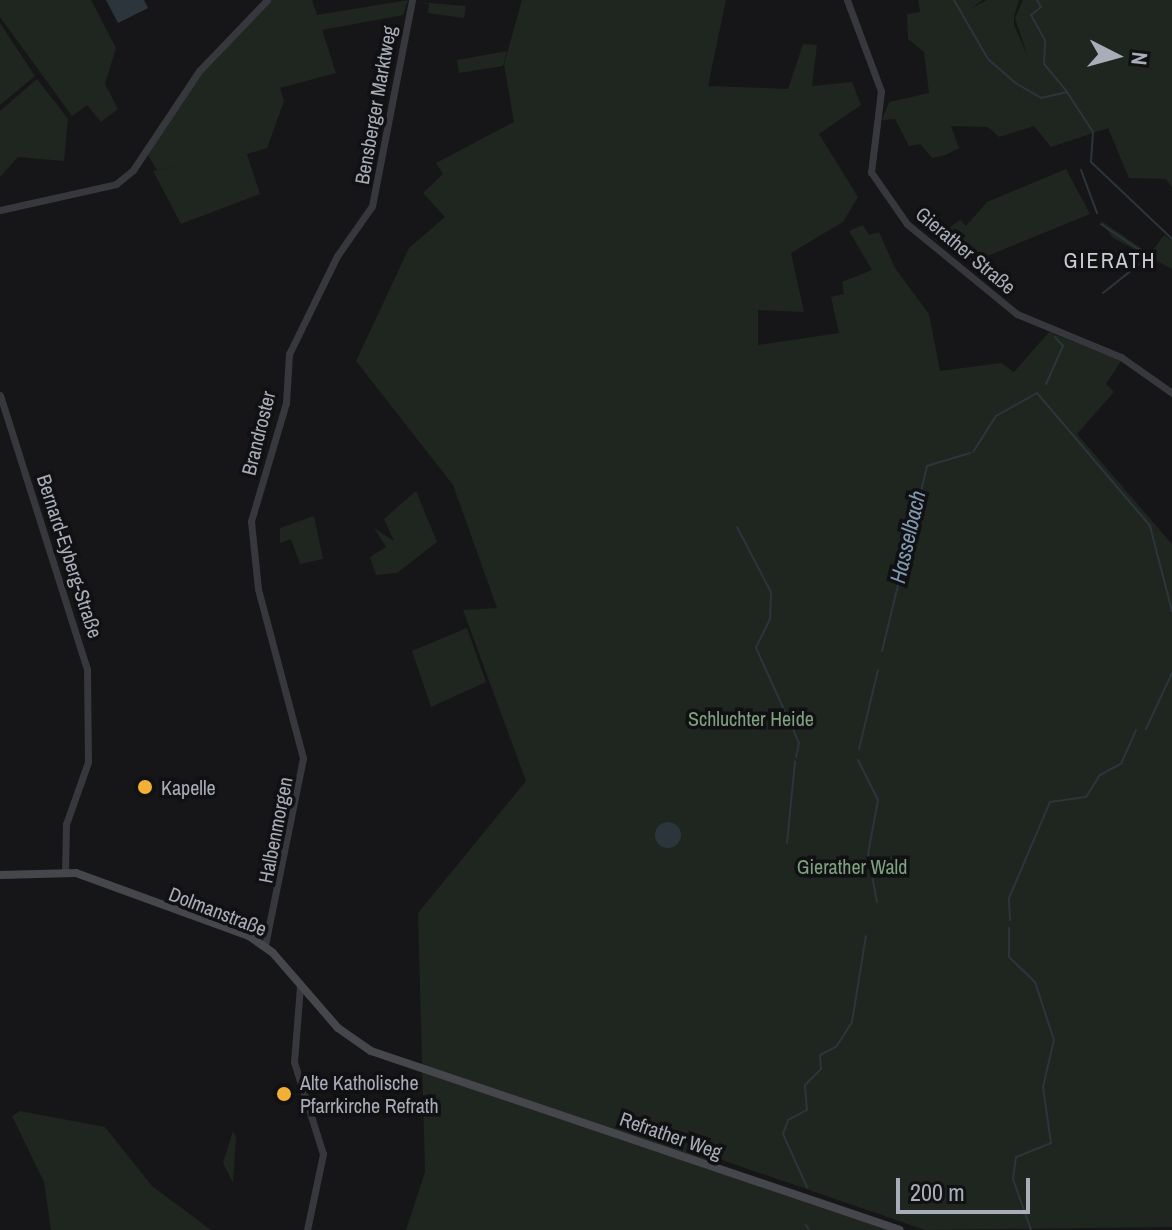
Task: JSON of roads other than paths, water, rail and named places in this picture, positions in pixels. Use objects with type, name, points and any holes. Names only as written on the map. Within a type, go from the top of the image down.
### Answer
[{"type":"main road","name":"Dolmanstraße","points":[[0,875],[65,871],[265,945],[314,1002],[357,1042],[431,1072]]},
{"type":"main road","name":"Refrather Weg","points":[[431,1072],[900,1230]]},
{"type":"street","points":[[0,210],[116,184],[141,159],[187,86],[267,0]]},
{"type":"street","name":"Bensberger Marktweg","points":[[369,215],[412,0]]},
{"type":"street","name":"Gierather Straße","points":[[847,0],[881,91],[871,172],[907,224],[1017,314],[1121,357],[1172,393]]},
{"type":"street","name":"Brandroster","points":[[268,629],[250,533],[284,412],[289,354],[337,256],[369,215]]},
{"type":"street","name":"Bernard-Eyberg-Straße","points":[[0,395],[87,669],[88,762],[66,824],[65,871]]},
{"type":"street","name":"Halbenmorgen","points":[[265,945],[303,758],[268,629]]},
{"type":"street","points":[[300,986],[294,1062],[314,1112],[323,1165],[307,1230]]},
{"type":"street","points":[[297,1004],[314,1002]]},
{"type":"waterway","points":[[954,0],[988,59],[1017,84],[1041,98],[1067,92],[1093,132],[1091,162],[1172,239]]},
{"type":"waterway","points":[[1037,0],[1041,7],[1031,15],[1045,40],[1044,64],[1067,91]]},
{"type":"waterway","name":"Hasselbach","points":[[1081,170],[1097,213]]},
{"type":"waterway","name":"Hasselbach","points":[[1101,224],[1147,255]]},
{"type":"waterway","name":"Hasselbach","points":[[1103,293],[1142,262]]},
{"type":"waterway","name":"Hasselbach","points":[[1046,384],[1063,346],[1055,337]]},
{"type":"waterway","points":[[973,452],[996,416],[1037,393],[1150,526],[1172,611]]},
{"type":"waterway","name":"Hasselbach","points":[[882,651],[927,466],[970,453]]},
{"type":"waterway","points":[[737,527],[771,592],[770,619],[756,648],[799,743],[796,757]]},
{"type":"waterway","name":"Hasselbach","points":[[859,749],[878,670]]},
{"type":"waterway","points":[[1146,729],[1172,673]]},
{"type":"waterway","points":[[1010,920],[1009,898],[1050,802],[1086,797],[1100,775],[1121,764],[1136,730]]},
{"type":"waterway","name":"Hasselbach","points":[[858,760],[878,800],[868,854],[877,902]]},
{"type":"waterway","points":[[787,843],[795,761]]},
{"type":"waterway","points":[[1009,928],[1009,957],[1035,982],[1054,1040],[1043,1087],[1051,1143],[1016,1157],[1013,1179],[1031,1230]]},
{"type":"waterway","name":"Hasselbach","points":[[807,1187],[783,1134],[788,1120],[807,1110],[805,1085],[821,1069],[820,1055],[836,1047],[852,1022],[866,936]]},
{"type":"waterway","name":"Hasselbach","points":[[806,1225],[809,1230]]},
{"type":"place","name":"Kapelle","points":[[145,787]]},
{"type":"place","name":"Alte Katholische Pfarrkirche Refrath","points":[[284,1094]]},
{"type":"district","name":"GIERATH","points":[[1110,261]]},
{"type":"park label","name":"Schluchter Heide","points":[[751,718]]},
{"type":"park label","name":"Gierather Wald","points":[[852,866]]}]
